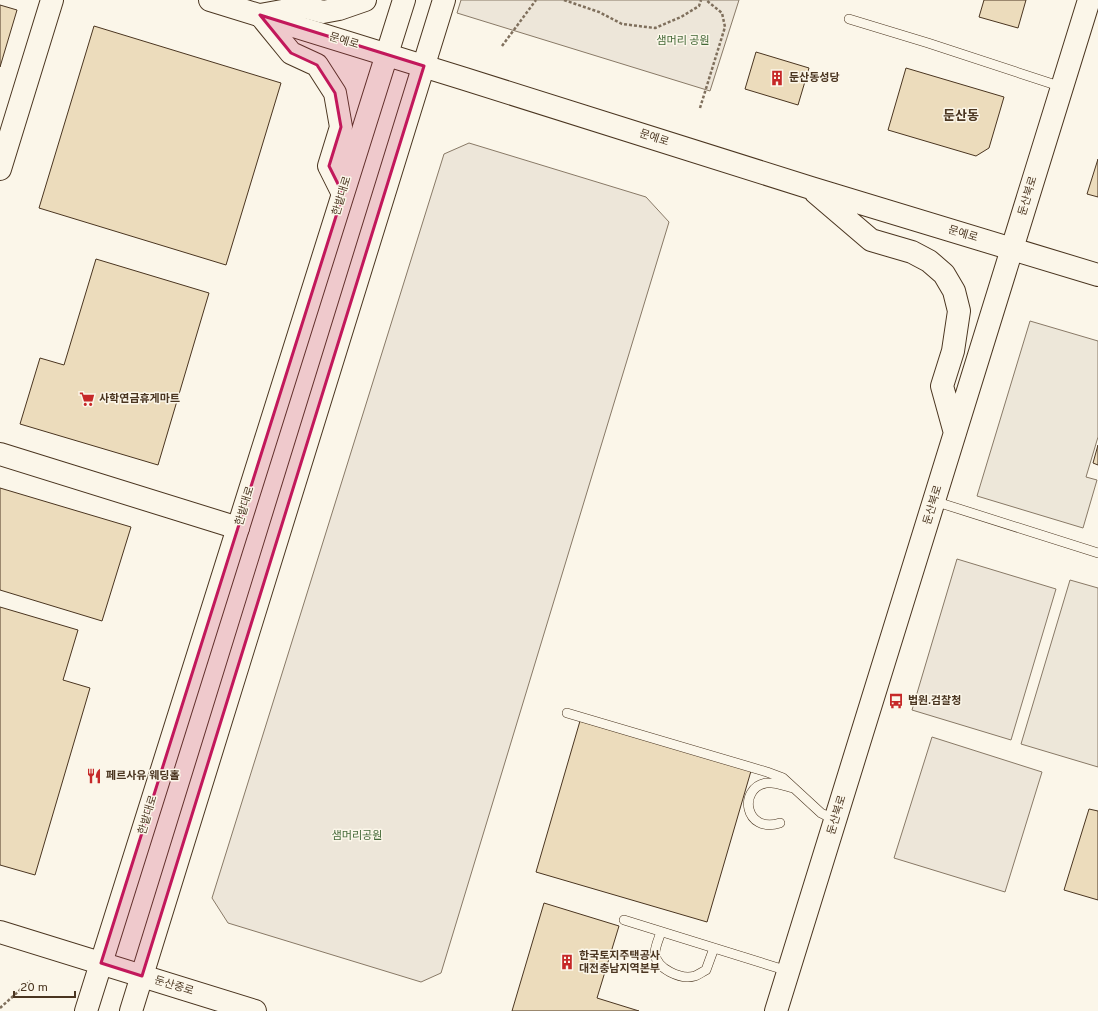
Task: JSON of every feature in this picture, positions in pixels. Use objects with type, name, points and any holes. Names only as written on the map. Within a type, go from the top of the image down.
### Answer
[{"type":"main road","points":[[0,169],[52,0]]},
{"type":"main road","name":"문예로","points":[[210,0],[387,54],[811,188],[1098,275]]},
{"type":"main road","points":[[343,194],[328,166],[341,127],[335,93],[317,65],[291,53],[260,16],[305,7],[323,12],[339,9],[365,0]]},
{"type":"main road","name":"한밭대로","points":[[86,1011],[404,0]]},
{"type":"main road","points":[[131,1011],[444,0]]},
{"type":"main road","name":"둔산북로","points":[[776,1011],[1089,0]]},
{"type":"main road","points":[[811,188],[871,240],[912,252],[929,261],[944,274],[954,291],[959,311],[953,351],[942,386],[955,433]]},
{"type":"main road","points":[[0,454],[238,528]]},
{"type":"main road","name":"둔산중로","points":[[0,932],[255,1011]]},
{"type":"lane","points":[[849,19],[935,45],[1062,87]]},
{"type":"lane","points":[[934,501],[1098,553]]},
{"type":"lane","points":[[567,712],[783,778],[802,794],[821,814],[835,820]]},
{"type":"lane","points":[[780,823],[766,825],[754,819],[750,814],[748,807],[751,794],[761,785],[767,783],[794,788]]},
{"type":"lane","points":[[624,920],[788,971]]},
{"type":"lane","points":[[661,932],[655,952],[658,963],[665,969],[680,976],[694,976],[706,970],[714,948]]},
{"type":"path","points":[[502,46],[536,0]]},
{"type":"path","points":[[564,0],[599,12],[622,24],[655,28],[681,17],[699,6],[701,0]]},
{"type":"path","points":[[700,108],[725,27],[722,13],[706,0]]},
{"type":"path","points":[[0,1008],[30,981]]},
{"type":"highlighted area","points":[[260,15],[424,66],[142,976],[101,963],[343,194],[329,166],[341,127],[335,93],[317,65],[291,53]]},
{"type":"green space","name":"샘머리 공원","points":[[461,0],[739,0],[710,91],[457,13]]},
{"type":"green space","name":"샘머리공원","points":[[469,143],[646,197],[669,222],[441,973],[421,982],[228,923],[212,898],[444,154]]},
{"type":"green space","points":[[957,559],[1056,589],[1011,740],[912,710]]},
{"type":"green space","points":[[932,737],[1042,772],[1005,892],[894,858]]},
{"type":"shaded area","points":[[1030,321],[1098,341],[1098,437],[1086,477],[1097,480],[1083,528],[977,496]]},
{"type":"shaded area","points":[[1070,580],[1098,588],[1098,767],[1021,744]]},
{"type":"building","points":[[984,0],[1026,0],[1018,28],[979,17]]},
{"type":"building","points":[[0,5],[17,10],[0,67]]},
{"type":"building","points":[[94,26],[281,83],[226,265],[39,208]]},
{"type":"building","name":"둔산동성당","points":[[756,52],[809,68],[798,105],[745,89]]},
{"type":"building","points":[[906,68],[1004,97],[989,148],[976,156],[888,130]]},
{"type":"building","points":[[1098,159],[1098,197],[1087,194]]},
{"type":"building","points":[[96,259],[209,293],[158,465],[20,424],[40,358],[64,365]]},
{"type":"building","points":[[1098,445],[1098,465],[1093,463]]},
{"type":"building","points":[[0,488],[131,527],[102,621],[0,590]]},
{"type":"building","points":[[0,607],[78,630],[63,680],[90,688],[35,875],[0,865]]},
{"type":"building","points":[[580,721],[751,771],[707,922],[536,872]]},
{"type":"building","points":[[1089,809],[1098,811],[1098,900],[1064,890]]},
{"type":"building","name":"한국토지주택공사 대전충남지역본부","points":[[544,903],[619,926],[597,998],[639,1011],[512,1011]]},
{"type":"place","name":"둔산동성당","points":[[777,78]]},
{"type":"place","name":"사학연금휴게마트","points":[[87,399]]},
{"type":"place","name":"법원.검찰청","points":[[896,701]]},
{"type":"place","name":"페르사유 웨딩홀","points":[[94,776]]},
{"type":"place","name":"한국토지주택공사 대전충남지역본부","points":[[567,962]]},
{"type":"district","name":"둔산동","points":[[961,117]]}]
